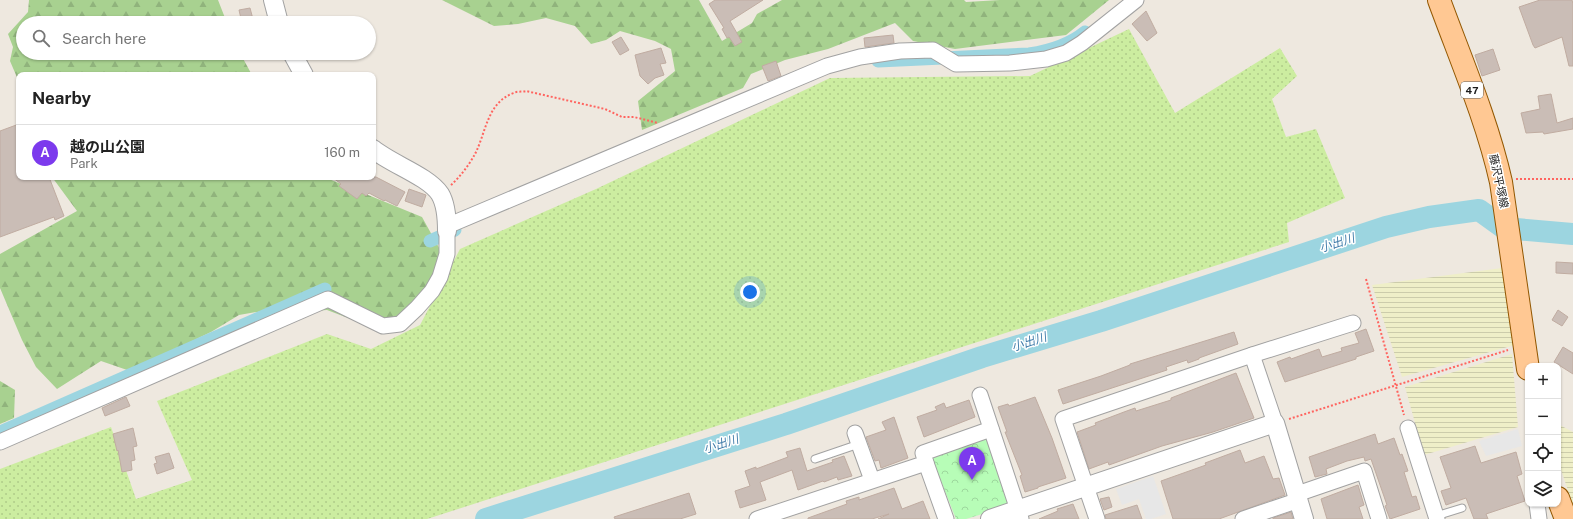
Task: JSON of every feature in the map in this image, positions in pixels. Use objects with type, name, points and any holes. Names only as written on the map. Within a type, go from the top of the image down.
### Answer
[{"type":"main road","name":"藤沢平塚線","points":[[1439,0],[1507,181],[1511,248],[1527,363]]},
{"type":"street","points":[[273,0],[277,16]]},
{"type":"street","points":[[447,232],[678,128],[827,66],[860,57],[900,51],[933,50],[956,64],[1010,63],[1046,59],[1066,53],[1082,44],[1136,0]]},
{"type":"street","points":[[296,60],[302,72]]},
{"type":"street","points":[[0,442],[328,299],[383,326],[400,324],[418,308],[432,291],[440,277],[446,254],[447,232],[444,205],[440,194],[429,183],[382,157],[376,152]]},
{"type":"street","points":[[1097,519],[1063,419],[1252,355],[1353,323]]},
{"type":"street","points":[[1252,355],[1304,519]]},
{"type":"street","points":[[980,395],[1020,514]]},
{"type":"street","points":[[990,519],[1020,514],[1086,487],[1275,424]]},
{"type":"street","points":[[1408,428],[1433,518]]},
{"type":"street","points":[[946,519],[923,453],[991,429]]},
{"type":"street","points":[[857,438],[872,480]]},
{"type":"street","points":[[757,519],[926,463]]},
{"type":"street","points":[[1243,519],[1364,471],[1379,519]]},
{"type":"street","points":[[1537,507],[1539,519]]},
{"type":"lane","points":[[815,459],[857,438]]},
{"type":"lane","points":[[1433,518],[1462,508]]},
{"type":"path","points":[[440,194],[452,184],[466,168],[476,153],[494,108],[503,99],[514,93],[526,91],[606,109],[622,117],[634,117],[678,128]]},
{"type":"path","points":[[1507,181],[1573,179]]},
{"type":"path","points":[[1366,279],[1408,428]]},
{"type":"path","points":[[1275,424],[1525,345]]},
{"type":"green space","points":[[29,0],[218,0],[224,16],[24,16],[28,12]]},
{"type":"green space","points":[[442,0],[699,0],[722,41],[752,23],[757,14],[782,0],[964,0],[966,2],[1000,0],[1109,0],[1066,35],[955,49],[913,41],[895,23],[828,49],[785,60],[751,74],[743,88],[642,130],[638,101],[675,71],[671,49],[655,41],[620,31],[606,40],[591,44],[575,26],[546,18],[518,24],[494,26]]},
{"type":"green space","points":[[16,25],[16,60],[244,60],[250,72],[16,72],[16,75],[10,61],[13,47],[8,34]]},
{"type":"green space","points":[[1129,29],[1175,113],[1280,48],[1297,76],[1272,99],[1286,137],[1316,129],[1345,198],[1287,223],[1289,242],[427,519],[0,519],[0,469],[111,427],[136,499],[192,480],[157,401],[327,334],[371,349],[420,325],[460,249],[596,189],[830,78],[1030,76]]},
{"type":"green space","points":[[54,180],[331,180],[422,217],[443,255],[429,286],[401,317],[377,329],[327,310],[278,313],[262,311],[239,315],[211,332],[130,371],[101,361],[57,389],[36,367],[22,340],[0,288],[0,254],[77,211]]},
{"type":"green space","points":[[1502,268],[1518,344],[1402,377],[1372,285]]},
{"type":"green space","points":[[1512,354],[1518,427],[1424,455],[1405,387]]},
{"type":"green space","points":[[0,381],[15,390],[14,418],[0,424]]},
{"type":"green space","points":[[1561,426],[1573,432],[1573,505],[1561,470]]},
{"type":"green space","points":[[987,436],[1012,505],[966,519],[956,519],[931,456]]},
{"type":"shaded area","points":[[1518,429],[1522,446],[1486,456],[1479,441]]},
{"type":"shaded area","points":[[1153,476],[1166,514],[1151,519],[1146,519],[1139,499],[1122,505],[1116,489]]},
{"type":"building","points":[[715,0],[763,0],[730,21],[742,42],[735,46],[729,37],[727,38],[722,29],[724,28],[709,4]]},
{"type":"building","points":[[1540,0],[1572,0],[1573,66],[1569,66],[1562,37],[1535,48],[1533,45],[1519,7]]},
{"type":"building","points":[[250,8],[252,16],[240,16],[239,10]]},
{"type":"building","points":[[1146,11],[1157,33],[1147,41],[1132,24]]},
{"type":"building","points":[[893,35],[894,43],[865,47],[864,38]]},
{"type":"building","points":[[621,37],[629,50],[620,55],[612,42]]},
{"type":"building","points":[[661,48],[666,63],[660,64],[664,75],[655,78],[648,84],[640,76],[635,55]]},
{"type":"building","points":[[1493,49],[1500,70],[1482,76],[1475,55]]},
{"type":"building","points":[[776,61],[781,76],[768,81],[762,66]]},
{"type":"building","points":[[1551,94],[1557,123],[1573,118],[1573,129],[1544,134],[1543,132],[1526,133],[1521,113],[1540,109],[1538,96]]},
{"type":"building","points":[[16,125],[16,180],[50,180],[64,216],[55,220],[54,217],[0,237],[0,131]]},
{"type":"building","points":[[376,177],[405,192],[397,206],[369,193],[366,196],[362,193],[357,199],[339,186],[341,184],[336,180],[376,180]]},
{"type":"building","points":[[409,189],[426,195],[422,207],[405,201]]},
{"type":"building","points":[[1556,262],[1573,263],[1573,274],[1556,273]]},
{"type":"building","points":[[1558,310],[1568,317],[1562,326],[1552,320]]},
{"type":"building","points":[[1366,329],[1374,351],[1356,357],[1356,359],[1285,382],[1277,362],[1290,357],[1291,359],[1319,349],[1322,357],[1342,351],[1341,348],[1359,343],[1355,333]]},
{"type":"building","points":[[1234,332],[1238,344],[1188,363],[1187,360],[1166,367],[1167,370],[1063,404],[1058,390],[1101,376],[1130,364]]},
{"type":"building","points":[[1563,347],[1573,353],[1573,374],[1561,366],[1561,363],[1554,362]]},
{"type":"building","points":[[1236,373],[1254,418],[1213,432],[1162,446],[1109,465],[1108,462],[1089,469],[1077,432],[1096,425],[1095,423],[1135,408],[1136,411],[1171,400],[1171,398]]},
{"type":"building","points":[[126,397],[130,406],[105,416],[102,408]]},
{"type":"building","points":[[1035,397],[1052,438],[1066,478],[1025,492],[1020,476],[1022,475],[1005,432],[1007,432],[998,407],[1008,404],[1009,406]]},
{"type":"building","points":[[969,400],[975,417],[924,437],[917,417],[937,410],[935,407],[944,403],[946,408]]},
{"type":"building","points":[[894,417],[908,458],[881,468],[879,460],[875,461],[866,437],[886,430],[882,422]]},
{"type":"building","points":[[133,428],[137,446],[133,447],[135,460],[131,461],[132,470],[122,472],[113,434]]},
{"type":"building","points":[[1375,434],[1378,444],[1394,438],[1408,471],[1404,472],[1412,497],[1416,496],[1420,509],[1390,519],[1385,506],[1387,505],[1371,459],[1365,461],[1364,457],[1347,461],[1326,469],[1327,474],[1315,477],[1309,457]]},
{"type":"building","points":[[1475,446],[1481,463],[1516,452],[1522,474],[1517,476],[1525,501],[1486,514],[1488,519],[1474,519],[1466,498],[1446,505],[1441,491],[1451,488],[1440,457]]},
{"type":"building","points":[[800,448],[807,471],[833,462],[832,460],[844,456],[852,476],[838,480],[837,477],[798,490],[792,470],[760,482],[766,500],[740,508],[735,491],[750,486],[745,471],[756,467],[756,469],[788,457],[786,452]]},
{"type":"building","points":[[1240,450],[1245,463],[1264,456],[1273,479],[1279,478],[1285,495],[1219,519],[1173,519],[1161,481],[1206,465],[1205,463]]},
{"type":"building","points":[[169,453],[174,468],[157,474],[154,464],[157,463],[155,457]]},
{"type":"building","points":[[1358,485],[1364,505],[1359,507],[1363,519],[1327,519],[1321,499]]},
{"type":"building","points":[[894,488],[902,509],[923,501],[930,519],[878,519],[889,514],[872,519],[808,519],[847,504],[846,501],[859,497],[859,500]]},
{"type":"building","points":[[689,493],[696,514],[680,519],[615,519],[614,517]]},
{"type":"building","points":[[1109,497],[1112,507],[1104,510],[1100,499]]},
{"type":"building","points":[[1073,504],[1079,519],[1039,519],[1058,511],[1057,509]]},
{"type":"building","points":[[1137,505],[1142,519],[1106,519],[1105,515]]},
{"type":"building","points":[[1291,512],[1293,519],[1273,519],[1273,518]]},
{"type":"waterway","points":[[878,61],[1029,54],[1058,47],[1079,37],[1085,32]]},
{"type":"waterway","name":"小出川","points":[[486,519],[786,424],[982,357],[1101,321],[1386,227],[1429,217],[1479,210],[1504,228],[1573,234]]},
{"type":"waterway","points":[[430,241],[455,230]]},
{"type":"waterway","points":[[0,432],[325,289]]},
{"type":"place","name":"越の山公園","points":[[972,480]]}]
